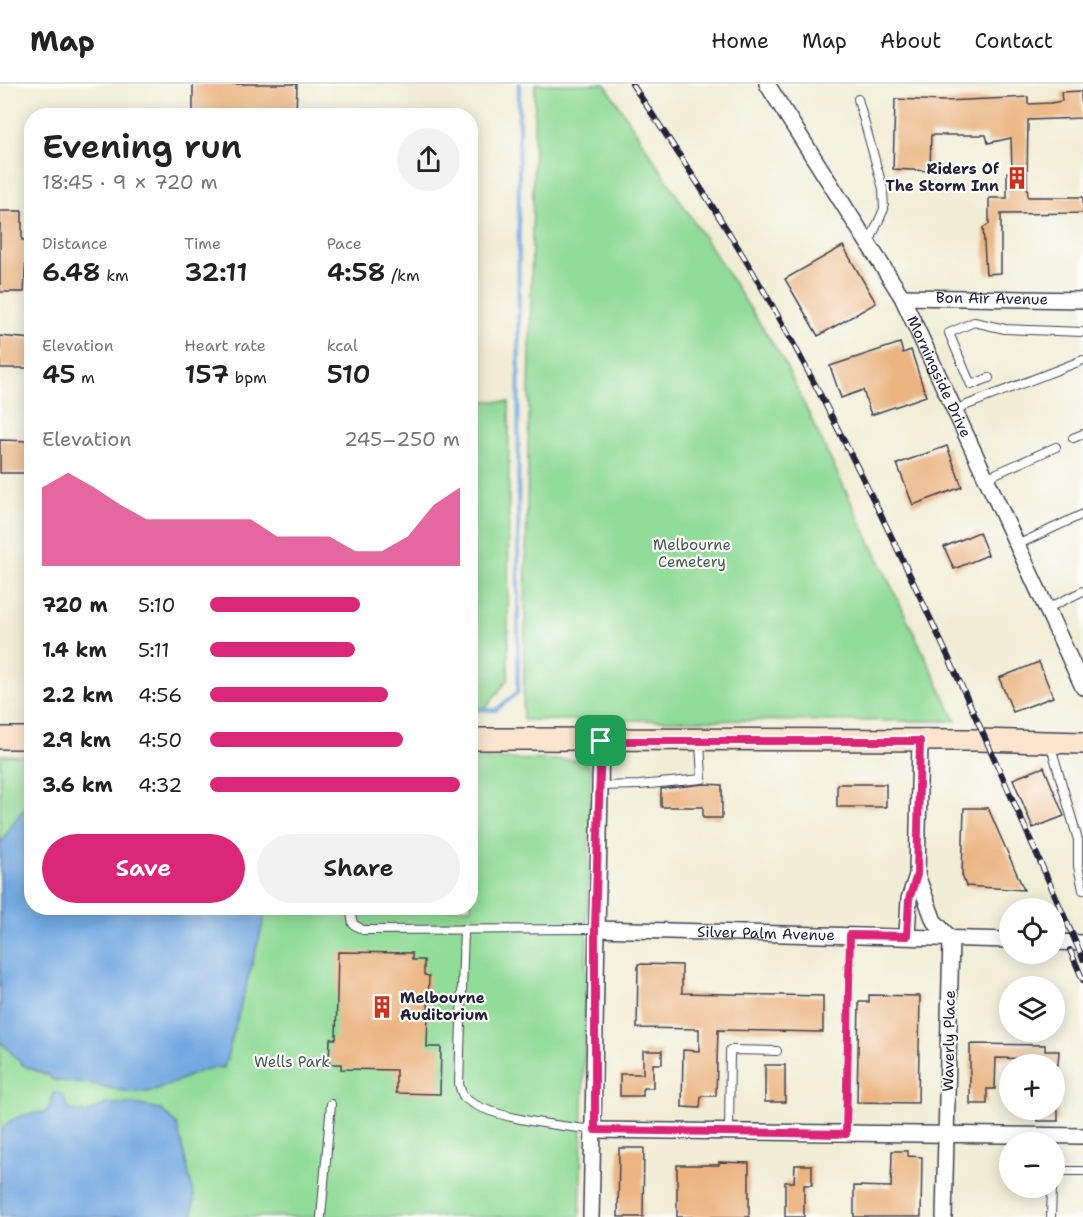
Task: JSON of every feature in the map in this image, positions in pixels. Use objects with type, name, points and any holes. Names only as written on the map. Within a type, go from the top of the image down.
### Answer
[{"type":"street","name":"Morningside Drive","points":[[767,84],[902,297],[1083,687]]},
{"type":"street","name":"Bon Air Avenue","points":[[902,297],[1083,300]]},
{"type":"street","points":[[0,738],[24,738]]},
{"type":"street","points":[[478,740],[1083,742]]},
{"type":"street","points":[[591,1217],[595,1130],[595,929],[601,741]]},
{"type":"street","points":[[907,936],[909,899],[917,875],[920,741]]},
{"type":"street","points":[[917,875],[934,921],[951,939]]},
{"type":"street","name":"Silver Palm Avenue","points":[[595,929],[999,940]]},
{"type":"street","name":"Waverly Place","points":[[944,1217],[951,939]]},
{"type":"street","points":[[1065,942],[1083,943]]},
{"type":"street","points":[[595,1130],[1083,1136]]},
{"type":"lane","points":[[858,99],[883,189],[884,209],[868,245]]},
{"type":"lane","points":[[989,378],[971,385],[949,333],[974,322],[1005,329],[1083,332]]},
{"type":"lane","points":[[954,410],[1083,360]]},
{"type":"lane","points":[[1073,438],[1083,434]]},
{"type":"lane","points":[[986,478],[1056,447]]},
{"type":"lane","points":[[1017,545],[1083,514]]},
{"type":"lane","points":[[1047,609],[1083,591]]},
{"type":"lane","points":[[599,786],[639,785],[702,778],[700,741]]},
{"type":"lane","points":[[1049,742],[1078,840],[1078,866],[1083,890]]},
{"type":"lane","points":[[351,915],[353,924],[363,930],[595,929]]},
{"type":"lane","points":[[464,929],[459,1084],[464,1097],[522,1120],[595,1130]]},
{"type":"lane","points":[[846,1134],[850,935]]},
{"type":"lane","points":[[729,1132],[730,1050],[777,1051]]},
{"type":"lane","points":[[321,1217],[331,1104]]},
{"type":"lane","points":[[1065,1171],[1083,1172]]},
{"type":"lane","points":[[1051,1217],[1052,1198]]},
{"type":"green space","name":"Melbourne Cemetery","points":[[535,84],[605,84],[782,358],[956,721],[523,720]]},
{"type":"green space","points":[[478,400],[509,402],[508,679],[486,708],[478,707]]},
{"type":"green space","name":"Wells Park","points":[[0,755],[24,756],[24,915],[478,915],[478,759],[583,760],[591,770],[580,1217],[0,1217]]},
{"type":"water","points":[[24,809],[24,915],[263,915],[264,920],[224,1068],[206,1069],[154,1090],[127,1091],[53,1080],[48,1075],[24,1066],[0,1041],[0,844]]},
{"type":"water","points":[[53,1093],[62,1094],[69,1110],[87,1113],[106,1104],[134,1104],[160,1109],[177,1125],[194,1195],[193,1217],[0,1217],[0,1133],[13,1119],[45,1112],[50,1107]]},
{"type":"building","points":[[193,84],[297,84],[296,108],[193,108]]},
{"type":"building","points":[[1081,91],[1082,118],[1028,120],[1027,183],[1028,197],[1083,197],[1083,213],[1001,214],[1001,273],[986,274],[983,228],[989,224],[989,198],[1007,198],[1007,172],[1012,171],[1011,138],[988,143],[986,135],[931,135],[930,171],[893,169],[895,99],[945,101],[1028,97],[1028,104],[1062,101],[1061,92]]},
{"type":"building","points":[[0,211],[22,211],[24,292],[0,292]]},
{"type":"building","points":[[843,246],[876,303],[818,336],[785,279]]},
{"type":"building","points":[[0,336],[24,338],[24,368],[0,368]]},
{"type":"building","points":[[900,343],[903,353],[911,350],[926,396],[871,415],[863,390],[841,398],[830,366]]},
{"type":"building","points":[[0,440],[24,441],[24,473],[0,473]]},
{"type":"building","points":[[947,446],[962,487],[913,505],[897,464]]},
{"type":"building","points":[[979,532],[988,555],[954,569],[944,547]]},
{"type":"building","points":[[1039,662],[1053,697],[1013,712],[999,678]]},
{"type":"building","points":[[1044,767],[1064,816],[1033,828],[1013,779]]},
{"type":"building","points":[[704,784],[722,785],[722,818],[703,818],[703,807],[661,807],[661,789]]},
{"type":"building","points":[[837,784],[886,784],[886,807],[837,807]]},
{"type":"building","points":[[964,808],[988,808],[1024,890],[966,886],[962,875]]},
{"type":"building","name":"Melbourne Auditorium","points":[[338,952],[412,953],[412,960],[424,960],[424,975],[429,976],[427,1047],[441,1047],[440,1094],[396,1093],[396,1070],[341,1069],[341,1064],[329,1064],[330,1039],[336,1039]]},
{"type":"building","points":[[638,964],[682,965],[682,993],[823,996],[823,1032],[718,1030],[716,1096],[701,1096],[700,1108],[682,1107],[683,1050],[699,1051],[699,1029],[637,1028]]},
{"type":"building","points":[[869,995],[920,996],[918,1103],[857,1102],[859,1002],[869,1002]]},
{"type":"building","points":[[970,1044],[1045,1045],[1045,1051],[1059,1051],[1059,1054],[999,1054],[999,1058],[996,1058],[995,1089],[987,1089],[987,1104],[970,1104]]},
{"type":"building","points":[[643,1051],[662,1051],[662,1064],[653,1064],[653,1088],[643,1088],[643,1096],[620,1096],[620,1074],[643,1074]]},
{"type":"building","points":[[765,1065],[785,1065],[785,1102],[765,1102]]},
{"type":"building","points":[[619,1148],[644,1148],[643,1217],[618,1217]]},
{"type":"building","points":[[892,1151],[908,1151],[908,1156],[922,1157],[921,1217],[854,1217],[854,1186],[891,1187]]},
{"type":"building","points":[[719,1162],[749,1163],[749,1217],[677,1217],[677,1165],[719,1165]]},
{"type":"building","points":[[795,1165],[812,1165],[812,1185],[804,1185],[804,1217],[785,1217],[785,1182],[794,1182]]},
{"type":"waterway","points":[[478,710],[496,710],[518,692],[519,84]]},
{"type":"railway","points":[[632,84],[757,279],[833,420],[945,649],[1083,959]]},
{"type":"railway","points":[[1070,950],[1083,980]]},
{"type":"place","name":"Riders Of The Storm Inn","points":[[1017,178]]},
{"type":"place","name":"Melbourne Auditorium","points":[[382,1007]]},
{"type":"route","points":[[601,741],[920,741],[917,875],[909,899],[907,936],[850,935],[846,1134],[595,1130],[595,929],[601,741]]}]
